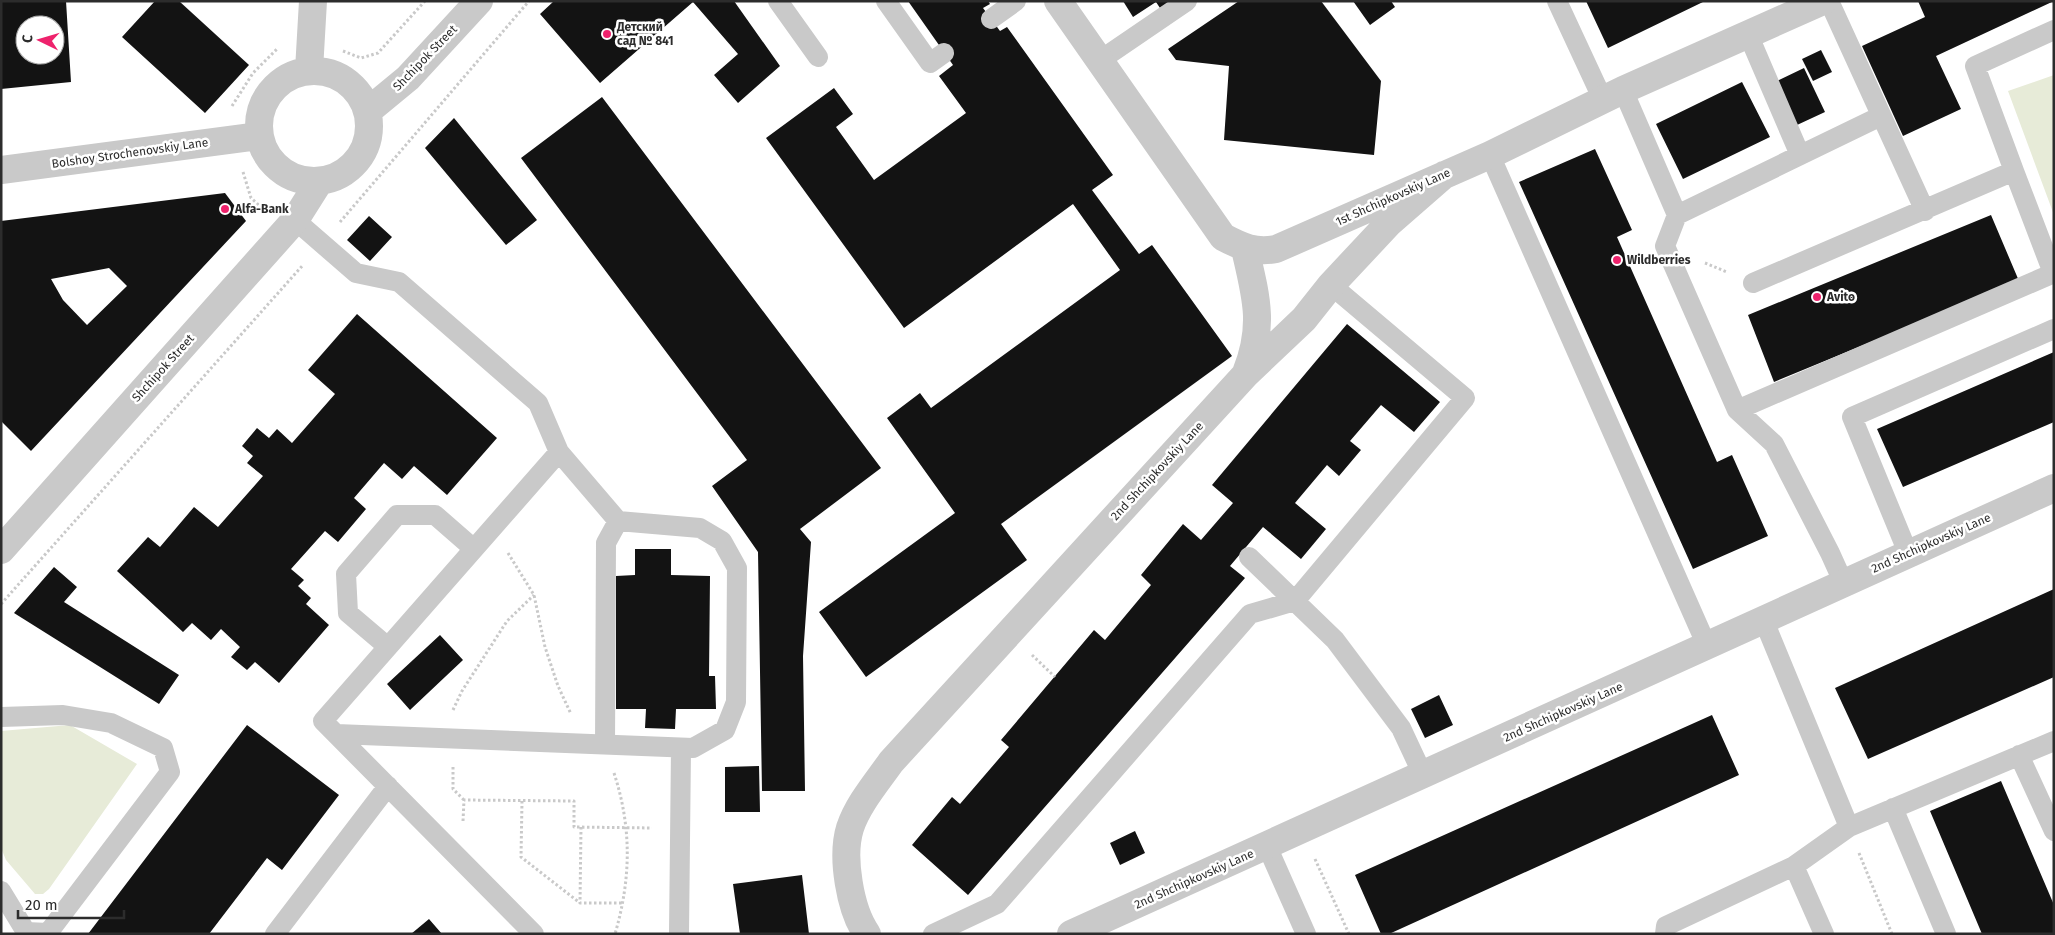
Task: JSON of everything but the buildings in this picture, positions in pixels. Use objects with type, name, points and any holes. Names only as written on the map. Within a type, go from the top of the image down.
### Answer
[{"type":"street","points":[[310,70],[313,1]]},
{"type":"street","name":"Shchipok Street","points":[[368,111],[408,78],[479,1]]},
{"type":"street","name":"1st Shchipkovskiy Lane","points":[[1058,1],[1223,237],[1245,249],[1262,252],[1276,249],[1444,175],[1613,95],[1822,1]]},
{"type":"street","points":[[310,70],[328,72],[346,80],[359,94],[368,111],[369,135],[360,158],[349,170],[335,178],[319,182],[302,181],[287,175],[274,165],[264,151],[258,136],[259,117],[265,100],[276,85],[291,76],[310,70]]},
{"type":"street","name":"Bolshoy Strochenovskiy Lane","points":[[1,170],[258,136]]},
{"type":"street","name":"2nd Shchipkovskiy Lane","points":[[867,934],[852,895],[846,856],[850,828],[869,793],[891,762],[1246,374],[1304,319],[1331,285],[1389,223],[1444,175]]},
{"type":"street","name":"Shchipok Street","points":[[1,550],[295,220],[319,182]]},
{"type":"street","name":"2nd Shchipkovskiy Lane","points":[[1245,249],[1257,298],[1258,324],[1256,350],[1246,374]]},
{"type":"street","name":"2nd Shchipkovskiy Lane","points":[[1071,934],[2054,488]]},
{"type":"lane","points":[[778,1],[818,57]]},
{"type":"lane","points":[[886,1],[930,63],[944,53]]},
{"type":"lane","points":[[991,19],[1016,1]]},
{"type":"lane","points":[[1099,61],[1187,1]]},
{"type":"lane","points":[[1557,1],[1613,95],[1677,215]]},
{"type":"lane","points":[[1829,1],[1924,211]]},
{"type":"lane","points":[[1737,410],[2053,273],[1975,66],[2054,30]]},
{"type":"lane","points":[[1748,34],[1800,155]]},
{"type":"lane","points":[[1844,584],[1830,552],[1774,444],[1737,410],[1666,246],[1677,215],[1881,116]]},
{"type":"lane","points":[[1490,154],[1707,646]]},
{"type":"lane","points":[[1753,283],[2014,171]]},
{"type":"lane","points":[[295,220],[356,273],[399,282],[538,403],[559,452],[618,521],[700,528],[722,541],[737,568],[736,702],[725,730],[693,748],[336,734]]},
{"type":"lane","points":[[933,934],[997,904],[1250,614],[1294,601],[1465,398],[1331,285]]},
{"type":"lane","points":[[1908,553],[1852,417],[2054,329]]},
{"type":"lane","points":[[534,934],[323,721],[559,452]]},
{"type":"lane","points":[[388,647],[348,613],[346,574],[397,515],[435,515],[474,549]]},
{"type":"lane","points":[[605,745],[606,543],[618,521]]},
{"type":"lane","points":[[1249,557],[1335,640],[1401,728],[1423,775]]},
{"type":"lane","points":[[1764,621],[1848,827]]},
{"type":"lane","points":[[1,717],[63,715],[111,723],[163,748],[170,772],[48,933],[26,932],[1,891]]},
{"type":"lane","points":[[1665,934],[1666,926],[1794,866],[1848,827],[2054,741]]},
{"type":"lane","points":[[679,934],[681,748]]},
{"type":"lane","points":[[2019,755],[2054,831]]},
{"type":"lane","points":[[275,934],[388,786]]},
{"type":"lane","points":[[1893,808],[1946,934]]},
{"type":"lane","points":[[1267,846],[1306,934]]},
{"type":"lane","points":[[1794,866],[1824,934]]},
{"type":"path","points":[[339,49],[361,58],[378,53],[425,1]]},
{"type":"path","points":[[228,112],[253,73],[283,44]]},
{"type":"path","points":[[435,102],[440,105]]},
{"type":"path","points":[[241,166],[251,198],[267,212]]},
{"type":"path","points":[[1666,246],[1753,283]]},
{"type":"path","points":[[534,595],[507,621],[462,691],[447,739],[453,790],[464,800],[574,801],[574,827],[681,829]]},
{"type":"path","points":[[1029,652],[1055,677]]},
{"type":"path","points":[[461,860],[464,800]]},
{"type":"path","points":[[522,800],[521,857],[580,903],[624,904]]},
{"type":"path","points":[[580,903],[581,827]]},
{"type":"path","points":[[1848,827],[1892,934]]},
{"type":"path","points":[[1315,858],[1349,934]]},
{"type":"green space","points":[[2054,75],[2054,215],[2008,91]]},
{"type":"green space","points":[[70,725],[137,764],[49,889],[43,894],[35,894],[6,860],[1,848],[1,731]]},
{"type":"place","name":"Детский сад № 841","points":[[607,34]]},
{"type":"place","name":"Alfa-Bank","points":[[225,209]]},
{"type":"place","name":"Wildberries","points":[[1617,260]]},
{"type":"place","name":"Avito","points":[[1817,297]]}]
